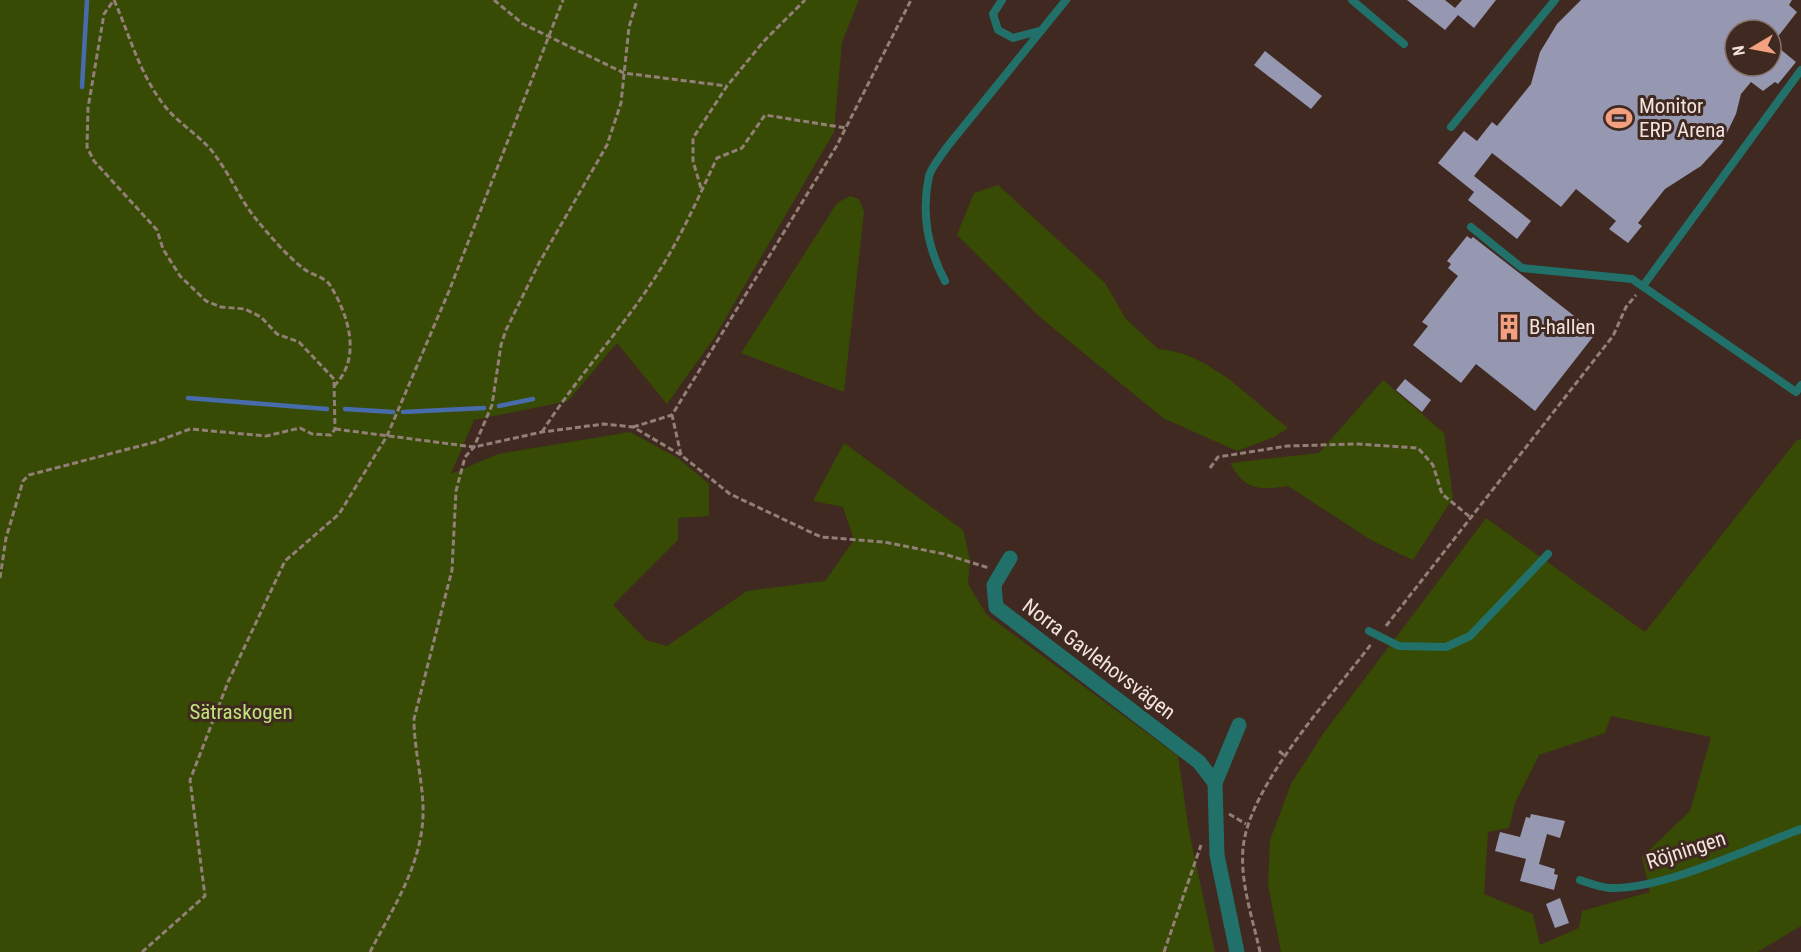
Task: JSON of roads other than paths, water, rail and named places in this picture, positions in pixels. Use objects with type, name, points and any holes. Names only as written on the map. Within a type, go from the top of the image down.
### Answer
[{"type":"street","name":"Norra Gavlehovsvägen","points":[[1010,558],[999,572],[994,585],[996,607],[1200,762],[1215,783]]},
{"type":"street","points":[[1237,952],[1217,855],[1215,783],[1239,725]]},
{"type":"lane","points":[[1002,0],[993,14],[998,30],[1014,38],[1041,30]]},
{"type":"lane","points":[[945,281],[933,258],[926,225],[930,174],[947,147],[1066,0]]},
{"type":"lane","points":[[1352,0],[1404,44]]},
{"type":"lane","points":[[1451,127],[1555,0]]},
{"type":"lane","points":[[1642,286],[1801,70]]},
{"type":"lane","points":[[1471,227],[1522,268],[1632,279],[1796,392],[1801,384]]},
{"type":"lane","points":[[1369,631],[1399,645],[1423,648],[1446,647],[1470,636],[1548,554]]},
{"type":"lane","name":"Röjningen","points":[[1580,880],[1610,888],[1659,881],[1704,867],[1801,829]]},
{"type":"waterway","points":[[82,87],[87,0]]},
{"type":"waterway","points":[[188,398],[327,409]]},
{"type":"waterway","points":[[499,406],[533,399]]},
{"type":"waterway","points":[[403,412],[484,408]]},
{"type":"waterway","points":[[345,409],[393,412]]},
{"type":"place","name":"Monitor ERP Arena","points":[[1619,118]]},
{"type":"place","name":"B-hallen","points":[[1509,327]]},
{"type":"park label","name":"Sätraskogen","points":[[241,712]]}]
